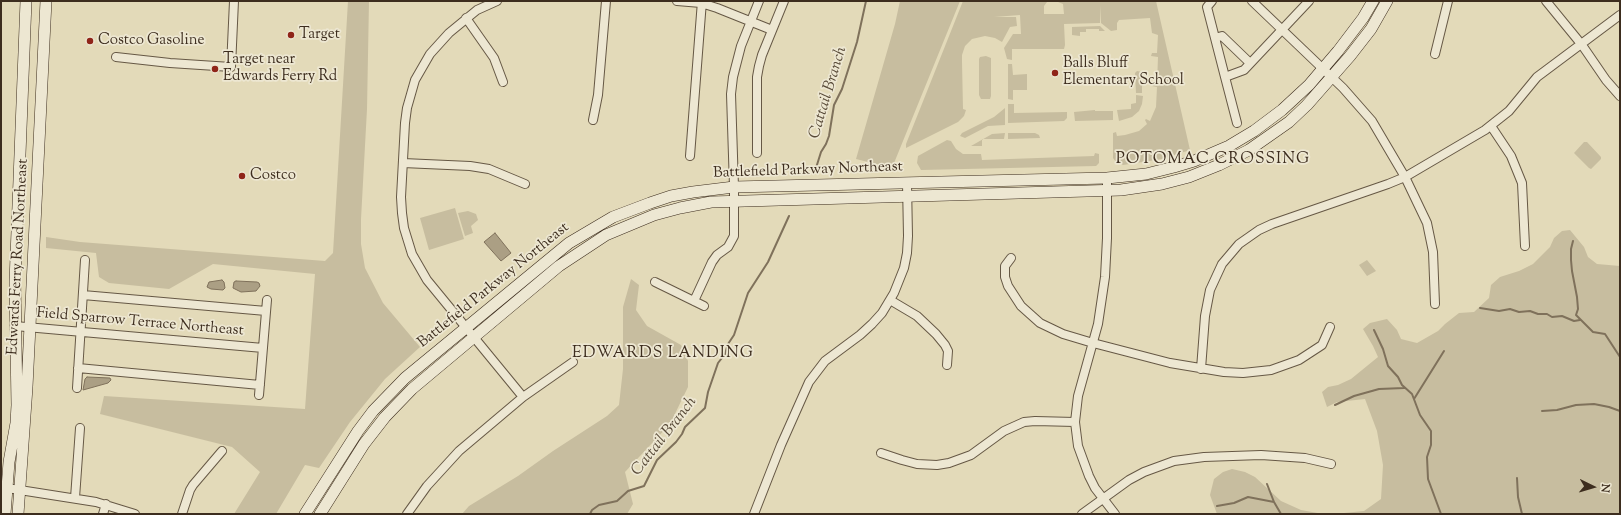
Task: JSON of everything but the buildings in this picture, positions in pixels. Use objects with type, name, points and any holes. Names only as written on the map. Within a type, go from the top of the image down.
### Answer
[{"type":"main road","name":"Edwards Ferry Road Northeast","points":[[5,514],[17,411],[15,282],[26,1]]},
{"type":"main road","name":"Edwards Ferry Road Northeast","points":[[18,514],[30,328],[46,1]]},
{"type":"main road","name":"Battlefield Parkway Northeast","points":[[305,514],[342,454],[373,411],[405,378],[569,243],[598,225],[634,208],[671,196],[734,187],[1106,178],[1146,174],[1174,167],[1194,161],[1229,146],[1249,135],[1274,117],[1309,85],[1323,69],[1353,33],[1373,1]]},
{"type":"main road","name":"Battlefield Parkway Northeast","points":[[320,514],[364,444],[385,417],[412,389],[560,266],[606,235],[635,222],[666,212],[698,204],[735,200],[1106,190],[1140,188],[1177,180],[1235,158],[1289,122],[1332,78],[1361,43],[1387,1]]},
{"type":"street","points":[[116,57],[170,63],[231,67],[234,1]]},
{"type":"street","points":[[497,1],[477,10],[449,33],[430,54],[415,80],[407,108],[403,163],[402,213],[412,254],[427,280],[524,397]]},
{"type":"street","points":[[593,120],[598,95],[606,1]]},
{"type":"street","points":[[677,1],[702,2],[772,30]]},
{"type":"street","points":[[694,301],[712,262],[717,255],[728,248],[734,236],[735,200],[731,94],[736,62],[759,1]]},
{"type":"street","points":[[757,153],[757,78],[762,55],[784,1]]},
{"type":"street","points":[[1252,1],[1323,69],[1372,121],[1405,177],[1422,210],[1431,237],[1434,263],[1435,304]]},
{"type":"street","points":[[1225,77],[1244,70],[1309,1]]},
{"type":"street","points":[[1435,54],[1448,1]]},
{"type":"street","points":[[1546,1],[1582,45],[1602,76],[1620,96]]},
{"type":"street","points":[[690,156],[702,2]]},
{"type":"street","points":[[1208,3],[1214,38],[1237,123]]},
{"type":"street","points":[[1201,369],[1205,316],[1210,290],[1222,264],[1239,244],[1259,230],[1272,224],[1371,191],[1405,177],[1492,126],[1509,111],[1537,77],[1582,45],[1620,15]]},
{"type":"street","points":[[466,18],[494,58],[503,82]]},
{"type":"street","points":[[1214,38],[1222,36],[1250,63]]},
{"type":"street","points":[[1492,126],[1511,156],[1522,183],[1525,246]]},
{"type":"street","points":[[403,163],[470,166],[488,169],[525,184]]},
{"type":"street","points":[[1106,178],[1107,228],[1105,277],[1099,317],[1078,396],[1075,422],[1078,446],[1083,463],[1092,482],[1115,514]]},
{"type":"street","points":[[754,514],[769,474],[809,382],[826,361],[872,324],[890,300],[899,281],[907,253],[907,183]]},
{"type":"street","points":[[1011,258],[1005,266],[1005,277],[1014,296],[1021,306],[1040,323],[1052,329],[1093,343],[1170,363],[1201,369],[1243,373],[1258,372],[1285,366],[1322,345],[1330,327]]},
{"type":"street","points":[[77,388],[86,260]]},
{"type":"street","points":[[655,282],[704,306]]},
{"type":"street","points":[[83,296],[266,311]]},
{"type":"street","points":[[259,396],[267,300]]},
{"type":"street","points":[[890,300],[917,316],[936,334],[948,351],[947,365]]},
{"type":"street","name":"Field Sparrow Terrace Northeast","points":[[15,326],[263,348]]},
{"type":"street","points":[[407,514],[427,486],[459,451],[524,397],[573,362]]},
{"type":"street","points":[[78,368],[260,385]]},
{"type":"street","points":[[881,453],[917,464],[949,463],[971,455],[1004,431],[1024,422],[1075,422]]},
{"type":"street","points":[[75,498],[80,428]]},
{"type":"street","points":[[182,514],[193,485],[222,451]]},
{"type":"street","points":[[1082,514],[1129,480],[1144,472],[1160,465],[1190,458],[1261,455],[1283,456],[1331,464]]},
{"type":"street","points":[[7,488],[106,504],[135,514]]},
{"type":"street","points":[[103,514],[106,504]]},
{"type":"shaded area","points":[[348,1],[369,1],[367,109],[361,219],[361,244],[365,268],[383,303],[420,347],[385,379],[350,422],[319,468],[305,465],[276,514],[234,514],[260,472],[232,447],[100,414],[104,396],[305,409],[315,274],[213,264],[169,289],[109,283],[99,277],[96,253],[46,248],[46,237],[80,242],[325,261],[333,253]]},
{"type":"shaded area","points":[[900,1],[960,1],[892,168],[856,159],[895,24]]},
{"type":"shaded area","points":[[963,1],[1156,1],[1190,150],[1162,159],[1123,165],[1116,162],[1113,158],[1113,133],[1116,132],[1117,136],[1139,131],[1147,124],[1146,119],[1150,121],[1156,107],[1157,87],[1152,86],[1157,84],[1158,57],[1151,56],[1152,53],[1157,53],[1158,35],[1152,33],[1150,18],[1119,20],[1117,23],[1117,30],[1111,31],[1101,23],[1100,5],[1100,23],[1064,24],[1064,49],[1012,49],[1012,60],[1007,59],[1004,48],[1013,34],[1021,34],[1020,15],[994,17],[1016,17],[1017,26],[1010,27],[1002,42],[995,38],[985,36],[972,39],[965,46],[962,55],[963,109],[966,110],[964,116],[958,122],[906,148],[906,144]],"holes":[[[1047,2],[1058,2],[1063,4],[1064,14],[1044,14],[1044,6]]]},
{"type":"shaded area","points":[[1100,26],[1105,31],[1099,31],[1099,29],[1086,29],[1086,32],[1080,32],[1080,36],[1072,35],[1072,27]]},
{"type":"shaded area","points":[[986,56],[991,58],[991,96],[990,99],[981,99],[979,95],[979,59],[980,57]]},
{"type":"shaded area","points":[[1008,64],[1012,64],[1013,75],[1027,74],[1027,90],[1013,90],[1013,100],[1008,99]]},
{"type":"shaded area","points":[[1137,71],[1142,72],[1142,93],[1136,93],[1135,73]]},
{"type":"shaded area","points":[[1136,95],[1143,96],[1139,111],[1132,117],[1119,121],[1117,110],[1131,109],[1131,104],[1136,103]]},
{"type":"shaded area","points":[[1008,104],[1014,104],[1014,113],[1067,112],[1067,118],[1064,121],[1008,123]]},
{"type":"shaded area","points":[[1005,108],[1005,125],[988,126],[965,138],[960,136],[962,133],[994,117]]},
{"type":"shaded area","points":[[1095,110],[1113,111],[1113,120],[1075,121],[1074,112]]},
{"type":"shaded area","points":[[1005,133],[1004,139],[983,139],[992,134]]},
{"type":"shaded area","points":[[1008,133],[1035,133],[1039,135],[1040,138],[1008,139]]},
{"type":"shaded area","points":[[947,140],[951,141],[956,149],[963,154],[981,154],[982,160],[1094,156],[1095,153],[1099,154],[1099,163],[1096,166],[921,170],[917,163],[918,156]]},
{"type":"shaded area","points":[[982,140],[982,146],[971,146]]},
{"type":"shaded area","points":[[1584,142],[1587,142],[1601,157],[1601,159],[1591,169],[1574,153]]},
{"type":"shaded area","points":[[455,208],[464,239],[429,250],[420,218]]},
{"type":"shaded area","points":[[468,211],[476,214],[478,220],[471,226],[473,233],[465,236],[458,213]]},
{"type":"shaded area","points":[[1570,230],[1584,247],[1588,257],[1597,264],[1620,266],[1620,514],[1334,514],[1364,511],[1381,499],[1383,465],[1377,431],[1365,399],[1337,402],[1327,407],[1322,392],[1328,387],[1338,385],[1351,379],[1378,357],[1363,329],[1370,323],[1387,319],[1397,330],[1401,339],[1417,343],[1438,331],[1459,313],[1474,312],[1489,298],[1491,285],[1500,277],[1519,271],[1533,264],[1550,247],[1554,238],[1562,231]]},
{"type":"shaded area","points":[[495,233],[511,253],[501,261],[484,242]]},
{"type":"shaded area","points":[[1367,260],[1376,271],[1367,276],[1359,265]]},
{"type":"shaded area","points":[[631,279],[639,285],[636,310],[647,326],[681,345],[688,361],[688,387],[670,424],[625,472],[633,504],[627,514],[462,514],[469,506],[518,476],[607,416],[619,405],[623,369],[623,307]]},
{"type":"shaded area","points":[[222,280],[225,288],[223,290],[211,289],[207,287],[209,282]]},
{"type":"shaded area","points":[[234,282],[257,282],[260,286],[256,291],[241,292],[233,288]]},
{"type":"shaded area","points":[[87,377],[110,378],[111,380],[108,383],[83,390],[85,379]]},
{"type":"shaded area","points":[[1232,469],[1245,472],[1255,477],[1281,501],[1301,510],[1323,514],[1217,514],[1210,495],[1214,479],[1223,472]]},
{"type":"waterway","name":"Cattail Branch","points":[[816,168],[821,152],[829,136],[834,105],[842,89],[857,42],[866,1]]},
{"type":"waterway","name":"Cattail Branch","points":[[590,514],[592,510],[599,505],[617,501],[628,491],[644,486],[657,460],[676,442],[685,427],[705,408],[708,392],[718,363],[725,354],[728,344],[734,335],[748,293],[768,262],[789,216]]},
{"type":"waterway","points":[[1573,241],[1571,260],[1577,297],[1578,309],[1576,315],[1593,332],[1605,334],[1620,357]]},
{"type":"waterway","points":[[1480,308],[1499,311],[1510,309],[1519,312],[1530,311],[1538,314],[1547,314],[1552,317],[1562,316],[1574,321],[1580,320]]},
{"type":"waterway","points":[[1374,330],[1383,349],[1388,366],[1398,377],[1402,385],[1412,394],[1420,415],[1431,431],[1431,445],[1427,457],[1428,479],[1441,514]]},
{"type":"waterway","points":[[1414,399],[1444,351]]},
{"type":"waterway","points":[[1335,405],[1354,396],[1379,389],[1404,388]]},
{"type":"waterway","points":[[1542,411],[1557,410],[1576,405],[1594,404],[1620,411]]},
{"type":"waterway","points":[[1517,478],[1518,497],[1522,514]]},
{"type":"waterway","points":[[1267,484],[1274,502],[1281,514]]},
{"type":"waterway","points":[[1217,506],[1234,503],[1248,497],[1274,502]]},
{"type":"place","name":"Target","points":[[291,35]]},
{"type":"place","name":"Costco Gasoline","points":[[90,41]]},
{"type":"place","name":"Target near Edwards Ferry Rd","points":[[215,69]]},
{"type":"place","name":"Balls Bluff Elementary School","points":[[1055,73]]},
{"type":"place","name":"Costco","points":[[242,176]]},
{"type":"district","name":"POTOMAC CROSSING","points":[[1213,160]]},
{"type":"district","name":"EDWARDS LANDING","points":[[663,354]]}]
